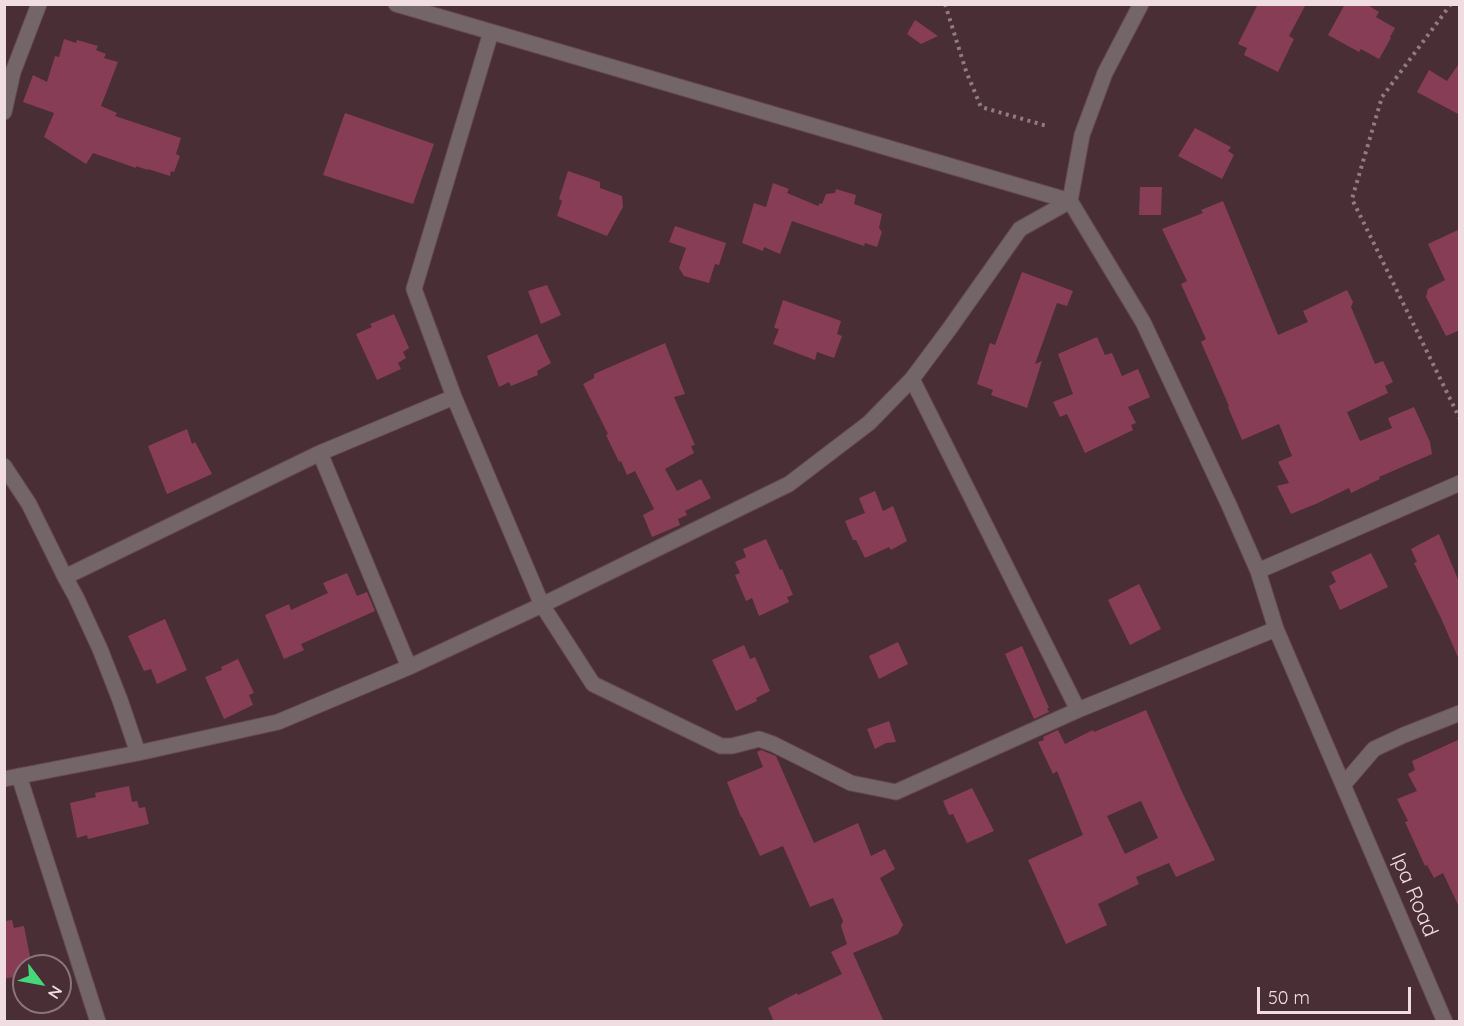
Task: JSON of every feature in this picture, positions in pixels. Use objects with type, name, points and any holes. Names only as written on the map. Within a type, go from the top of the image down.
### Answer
[{"type":"street","points":[[4,112],[13,72],[39,4]]},
{"type":"street","points":[[396,4],[1070,201]]},
{"type":"street","points":[[1070,201],[1082,135],[1105,73],[1141,4]]},
{"type":"street","points":[[491,32],[414,289],[454,397],[542,606],[593,684],[721,746],[732,746],[759,739],[851,783],[896,792],[1078,710],[1276,629]]},
{"type":"street","points":[[98,1022],[12,777],[138,753],[278,722],[409,667],[542,606],[789,484],[869,423],[912,379],[1020,229],[1070,201]]},
{"type":"street","name":"Ipa Road","points":[[1070,201],[1143,322],[1224,494],[1258,571],[1276,629],[1445,1022]]},
{"type":"street","points":[[912,379],[1078,710]]},
{"type":"street","points":[[65,577],[320,453],[454,397]]},
{"type":"street","points":[[320,453],[409,667]]},
{"type":"street","points":[[4,466],[29,504],[76,597],[100,649],[138,753]]},
{"type":"street","points":[[1258,571],[1460,483]]},
{"type":"street","points":[[1344,784],[1374,749],[1460,713]]},
{"type":"path","points":[[945,4],[966,70],[981,107],[1047,126]]},
{"type":"path","points":[[1451,4],[1382,98],[1352,199],[1460,419]]},
{"type":"building","points":[[1258,4],[1306,4],[1289,36],[1294,39],[1278,72],[1244,55],[1247,48],[1238,44]]},
{"type":"building","points":[[1345,4],[1366,4],[1379,12],[1376,17],[1395,28],[1379,59],[1361,49],[1359,52],[1328,35]]},
{"type":"building","points":[[915,20],[938,36],[921,44],[907,34]]},
{"type":"building","points":[[64,39],[98,46],[96,50],[106,54],[104,58],[118,62],[101,106],[117,113],[115,116],[181,138],[176,154],[180,156],[170,176],[136,166],[136,168],[93,153],[86,164],[44,137],[54,113],[23,102],[33,75],[47,82],[55,56],[59,57]]},
{"type":"building","points":[[1460,62],[1460,115],[1417,92],[1429,70],[1447,81]]},
{"type":"building","points":[[345,113],[434,144],[413,204],[323,175]]},
{"type":"building","points":[[1195,128],[1231,147],[1228,151],[1234,155],[1222,179],[1178,156]]},
{"type":"building","points":[[568,171],[600,182],[600,188],[622,196],[623,207],[607,236],[557,216],[562,201],[559,199]]},
{"type":"building","points":[[773,183],[789,189],[787,193],[818,206],[822,204],[826,194],[835,193],[836,189],[856,195],[854,204],[882,214],[879,228],[882,232],[877,247],[865,243],[864,246],[792,221],[780,254],[764,247],[763,251],[742,243],[754,203],[766,207]]},
{"type":"building","points":[[1140,187],[1162,187],[1161,215],[1139,215]]},
{"type":"building","points":[[1223,201],[1278,335],[1308,322],[1303,311],[1347,290],[1353,302],[1351,307],[1375,364],[1383,361],[1393,382],[1385,386],[1388,393],[1347,412],[1360,441],[1392,428],[1388,418],[1414,407],[1430,442],[1432,454],[1379,477],[1380,479],[1351,493],[1349,488],[1291,514],[1277,486],[1289,483],[1278,462],[1292,456],[1279,424],[1242,440],[1201,342],[1206,339],[1181,284],[1187,281],[1162,229],[1203,213],[1201,210]]},
{"type":"building","points":[[675,226],[726,243],[719,265],[715,264],[709,283],[684,276],[679,268],[686,248],[669,242]]},
{"type":"building","points":[[1460,229],[1460,330],[1446,336],[1426,297],[1428,289],[1445,280],[1428,244]]},
{"type":"building","points":[[1022,272],[1073,291],[1067,306],[1057,303],[1035,364],[1042,361],[1027,408],[991,395],[993,390],[977,384],[990,343],[995,345]]},
{"type":"building","points":[[547,285],[561,315],[541,324],[528,291]]},
{"type":"building","points":[[783,300],[841,321],[837,334],[842,336],[834,358],[817,352],[815,360],[773,344],[779,329],[774,328]]},
{"type":"building","points":[[394,314],[409,348],[403,352],[406,358],[398,363],[401,369],[377,380],[356,334],[372,327],[370,324]]},
{"type":"building","points":[[537,334],[551,363],[537,371],[538,375],[511,386],[509,382],[499,387],[487,356]]},
{"type":"building","points":[[1097,337],[1105,355],[1112,353],[1122,376],[1138,369],[1150,397],[1128,407],[1136,423],[1131,425],[1133,430],[1085,453],[1067,414],[1060,417],[1053,402],[1073,394],[1058,354]]},
{"type":"building","points":[[665,343],[685,394],[674,397],[695,445],[691,446],[694,453],[665,469],[677,491],[701,479],[711,498],[685,511],[687,515],[678,519],[680,525],[652,537],[643,515],[654,509],[635,471],[627,475],[621,461],[619,462],[583,384],[594,378],[594,374]]},
{"type":"building","points":[[187,429],[192,444],[195,442],[212,474],[167,494],[148,446]]},
{"type":"building","points":[[875,491],[883,511],[893,506],[907,541],[891,550],[889,547],[865,558],[856,540],[853,540],[845,521],[865,513],[859,498]]},
{"type":"building","points":[[1439,534],[1460,584],[1460,662],[1414,563],[1417,562],[1411,549]]},
{"type":"building","points":[[766,539],[793,595],[787,597],[789,602],[759,616],[752,598],[746,601],[735,575],[740,573],[735,562],[746,557],[743,549]]},
{"type":"building","points":[[1371,553],[1388,587],[1340,610],[1329,586],[1336,582],[1331,572]]},
{"type":"building","points":[[347,573],[357,596],[367,592],[375,611],[301,644],[304,650],[284,659],[265,615],[289,604],[291,610],[328,593],[323,583]]},
{"type":"building","points":[[1139,584],[1161,629],[1130,645],[1108,600]]},
{"type":"building","points":[[165,619],[187,670],[157,684],[151,669],[144,671],[128,636]]},
{"type":"building","points":[[898,642],[908,664],[879,679],[869,656]]},
{"type":"building","points":[[744,645],[750,659],[755,657],[770,691],[756,698],[757,701],[736,711],[712,660]]},
{"type":"building","points":[[1022,646],[1049,708],[1047,708],[1049,712],[1034,719],[1005,654]]},
{"type":"building","points":[[238,659],[254,693],[249,695],[253,705],[224,719],[205,677],[222,670],[221,667]]},
{"type":"building","points":[[1146,710],[1215,860],[1176,877],[1169,863],[1136,877],[1139,884],[1098,904],[1107,925],[1066,944],[1028,860],[1083,835],[1057,771],[1053,774],[1038,742],[1058,730],[1065,744],[1093,730],[1094,732]],"holes":[[[1141,801],[1158,838],[1125,854],[1107,816]]]},
{"type":"building","points":[[889,721],[896,742],[886,743],[875,749],[867,729]]},
{"type":"building","points":[[1460,739],[1460,909],[1443,873],[1434,878],[1427,865],[1425,866],[1397,799],[1417,791],[1408,774],[1415,770],[1412,761]]},
{"type":"building","points":[[761,750],[776,756],[814,843],[858,823],[871,856],[885,849],[895,869],[880,878],[903,925],[898,934],[853,953],[884,1022],[774,1022],[768,1008],[842,974],[831,952],[847,944],[841,926],[843,921],[833,898],[810,907],[783,846],[760,856],[741,817],[727,782],[763,767],[757,752]]},
{"type":"building","points":[[129,786],[132,802],[137,801],[139,808],[145,807],[149,824],[88,839],[87,835],[77,838],[70,803],[96,797],[95,793]]},
{"type":"building","points":[[972,788],[994,831],[967,843],[953,814],[949,815],[943,801]]},
{"type":"building","points":[[12,920],[14,928],[24,926],[29,954],[12,954],[12,977],[4,979],[4,921]]}]
